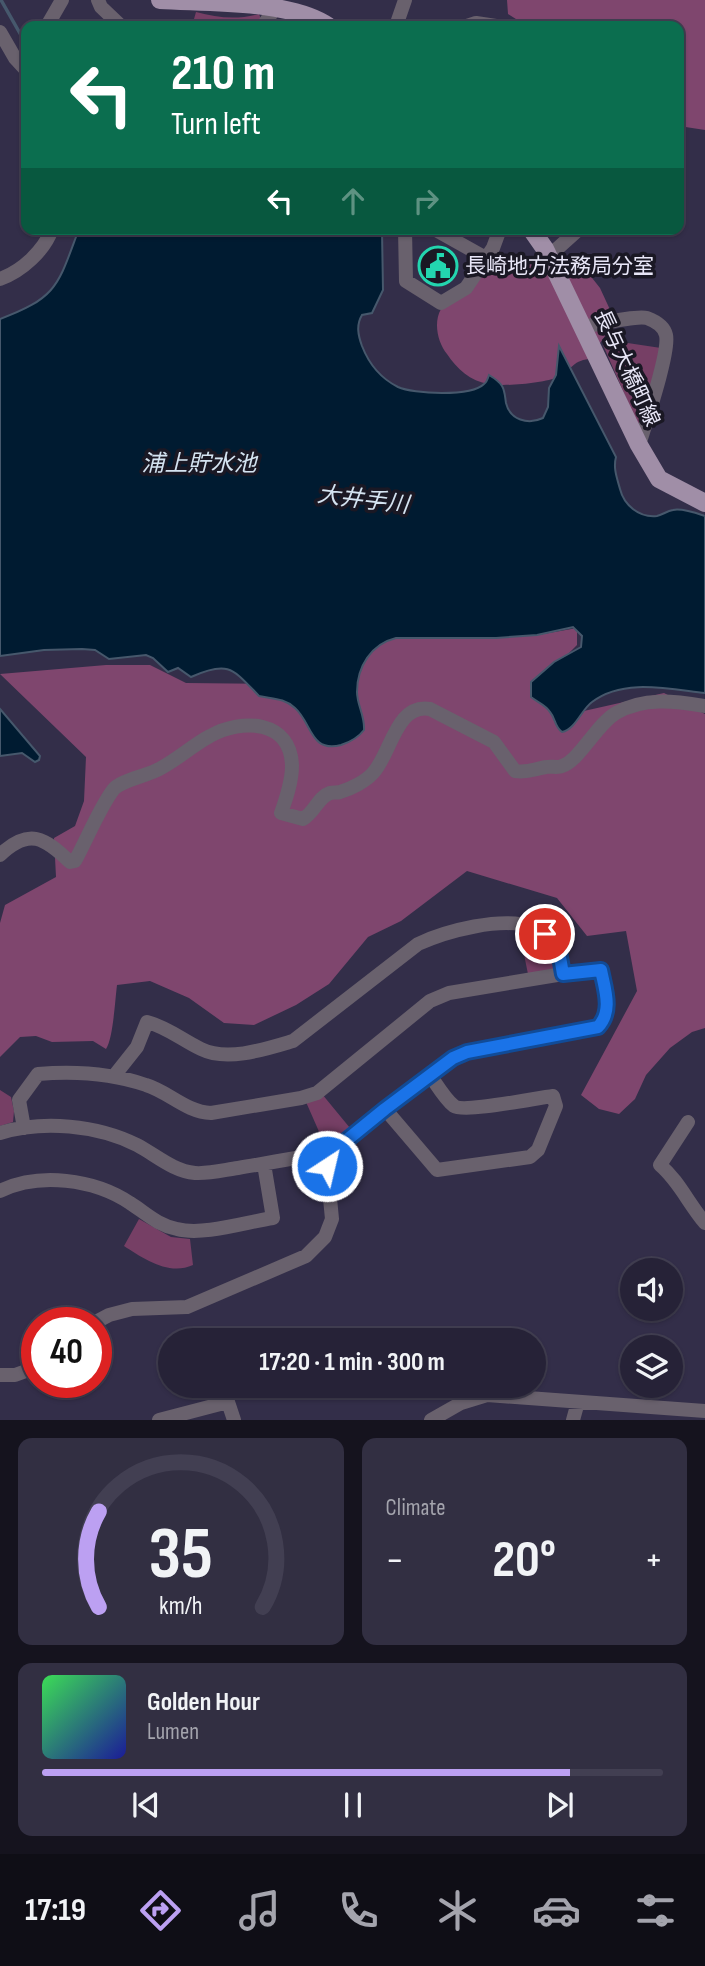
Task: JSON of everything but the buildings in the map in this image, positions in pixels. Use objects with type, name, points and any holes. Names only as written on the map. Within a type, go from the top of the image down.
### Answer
[{"type":"main road","points":[[160,0],[273,4],[321,21]]},
{"type":"main road","name":"長与大橋町線","points":[[535,235],[583,327],[639,445],[659,479],[705,503]]},
{"type":"street","points":[[50,21],[62,0]]},
{"type":"street","points":[[98,0],[101,7],[116,21]]},
{"type":"street","points":[[398,21],[405,0]]},
{"type":"street","points":[[265,21],[273,4]]},
{"type":"street","points":[[0,32],[21,64]]},
{"type":"street","points":[[0,279],[39,253],[49,235]]},
{"type":"street","points":[[405,235],[406,281],[441,303],[466,288],[493,248],[498,235]]},
{"type":"street","points":[[444,235],[486,258]]},
{"type":"street","points":[[548,257],[572,235]]},
{"type":"street","points":[[583,327],[645,317],[660,325],[666,332],[667,344],[639,445]]},
{"type":"street","points":[[0,855],[26,837],[38,838],[51,844],[70,862],[75,861],[114,788],[126,781],[148,776],[211,736],[240,725],[261,724],[276,734],[288,748],[292,766],[288,794],[281,813],[303,819],[312,814],[319,802],[329,793],[340,792],[373,774],[399,725],[414,710],[430,709],[494,742],[515,771],[527,773],[547,766],[563,766],[575,758],[593,734],[614,714],[637,704],[669,700],[705,706]]},
{"type":"street","points":[[114,1076],[137,1047],[146,1022],[159,1025],[203,1050],[221,1056],[293,1041],[418,944],[433,936],[480,926],[515,923],[533,927],[557,940],[563,974]]},
{"type":"street","points":[[0,1133],[24,1128],[60,1126],[111,1134],[178,1169],[195,1173],[313,1155],[326,1157],[453,1058],[467,1052],[598,1027],[604,1021],[608,1007],[601,970],[449,993],[430,1001],[317,1093],[301,1098],[211,1113],[200,1112],[148,1085],[114,1076],[64,1072],[38,1074],[19,1100],[24,1128]]},
{"type":"street","points":[[385,1109],[437,1170],[530,1157],[538,1150],[556,1106],[553,1096],[458,1108],[430,1075]]},
{"type":"street","points":[[688,1122],[660,1165],[676,1178],[688,1203],[705,1223]]},
{"type":"street","points":[[112,1314],[132,1309],[187,1307],[306,1256],[326,1237],[332,1219],[326,1157]]},
{"type":"street","points":[[0,1191],[12,1185],[38,1179],[70,1180],[129,1202],[162,1225],[196,1231],[273,1218],[264,1164]]},
{"type":"street","points":[[0,1376],[21,1373]]},
{"type":"street","points":[[431,1420],[461,1403],[488,1395],[705,1410]]},
{"type":"street","points":[[159,1420],[180,1417],[228,1402],[234,1420]]},
{"type":"street","points":[[573,1420],[578,1402]]},
{"type":"street","points":[[620,1404],[621,1420]]},
{"type":"shaded area","points":[[507,0],[705,0],[705,130],[684,127],[684,21],[519,21],[508,14]]},
{"type":"shaded area","points":[[196,12],[228,18],[259,14],[261,19],[260,21],[193,21]]},
{"type":"shaded area","points":[[559,257],[585,269],[600,288],[612,314],[605,336],[589,359],[575,364],[558,377],[524,384],[489,384],[465,374],[451,359],[439,339],[437,320],[445,304],[468,285],[501,265]]},
{"type":"shaded area","points":[[621,342],[661,348],[642,424],[637,423],[603,345]]},
{"type":"shaded area","points":[[577,628],[577,645],[532,690],[566,715],[664,693],[705,714],[705,1028],[692,1032],[670,1048],[646,1075],[635,1099],[619,1114],[599,1109],[581,1095],[637,991],[626,931],[587,936],[557,898],[467,871],[401,921],[368,937],[329,984],[296,1005],[254,1025],[224,1023],[189,998],[150,981],[117,985],[112,1029],[106,1049],[93,1041],[52,1042],[36,1036],[20,1037],[0,1057],[0,923],[5,905],[56,877],[54,838],[75,826],[84,801],[86,757],[0,674],[106,665],[150,665],[186,683],[270,684],[336,681],[389,633],[538,635]]},
{"type":"shaded area","points":[[519,930],[549,944],[556,965],[553,971],[528,974]]},
{"type":"shaded area","points":[[0,1090],[11,1097],[14,1111],[13,1122],[0,1126]]},
{"type":"shaded area","points":[[322,1094],[350,1128],[330,1143],[324,1143],[306,1102]]},
{"type":"shaded area","points":[[139,1219],[171,1237],[190,1239],[193,1265],[175,1268],[157,1265],[124,1246]]},
{"type":"water","name":"浦上貯水池","points":[[77,235],[382,235],[383,290],[372,313],[362,315],[358,326],[368,359],[381,375],[398,387],[428,393],[455,393],[477,388],[485,383],[489,375],[502,386],[511,414],[526,421],[537,420],[543,418],[548,407],[549,388],[556,375],[559,346],[616,457],[617,477],[622,495],[629,505],[638,513],[650,516],[677,510],[705,516],[705,693],[647,687],[618,690],[592,702],[571,727],[562,732],[544,705],[531,697],[531,682],[554,662],[581,647],[582,636],[573,627],[537,635],[496,638],[396,638],[379,645],[373,651],[360,674],[357,697],[364,730],[351,741],[331,746],[317,741],[295,708],[278,699],[259,696],[230,670],[214,669],[191,677],[178,668],[168,672],[146,655],[109,659],[95,650],[82,649],[44,650],[0,656],[0,319],[45,295],[54,286]]},
{"type":"water","points":[[0,709],[40,756],[39,760],[35,762],[22,753],[0,756]]},
{"type":"waterway","points":[[1,0],[21,35]]},
{"type":"place","name":"長崎地方法務局分室","points":[[438,266]]},
{"type":"route","points":[[327,1166],[326,1157],[453,1058],[467,1052],[598,1027],[604,1021],[608,1007],[601,970],[563,974],[557,940],[545,934]]},
{"type":"water label","name":"大井手川","points":[[363,500]]}]
